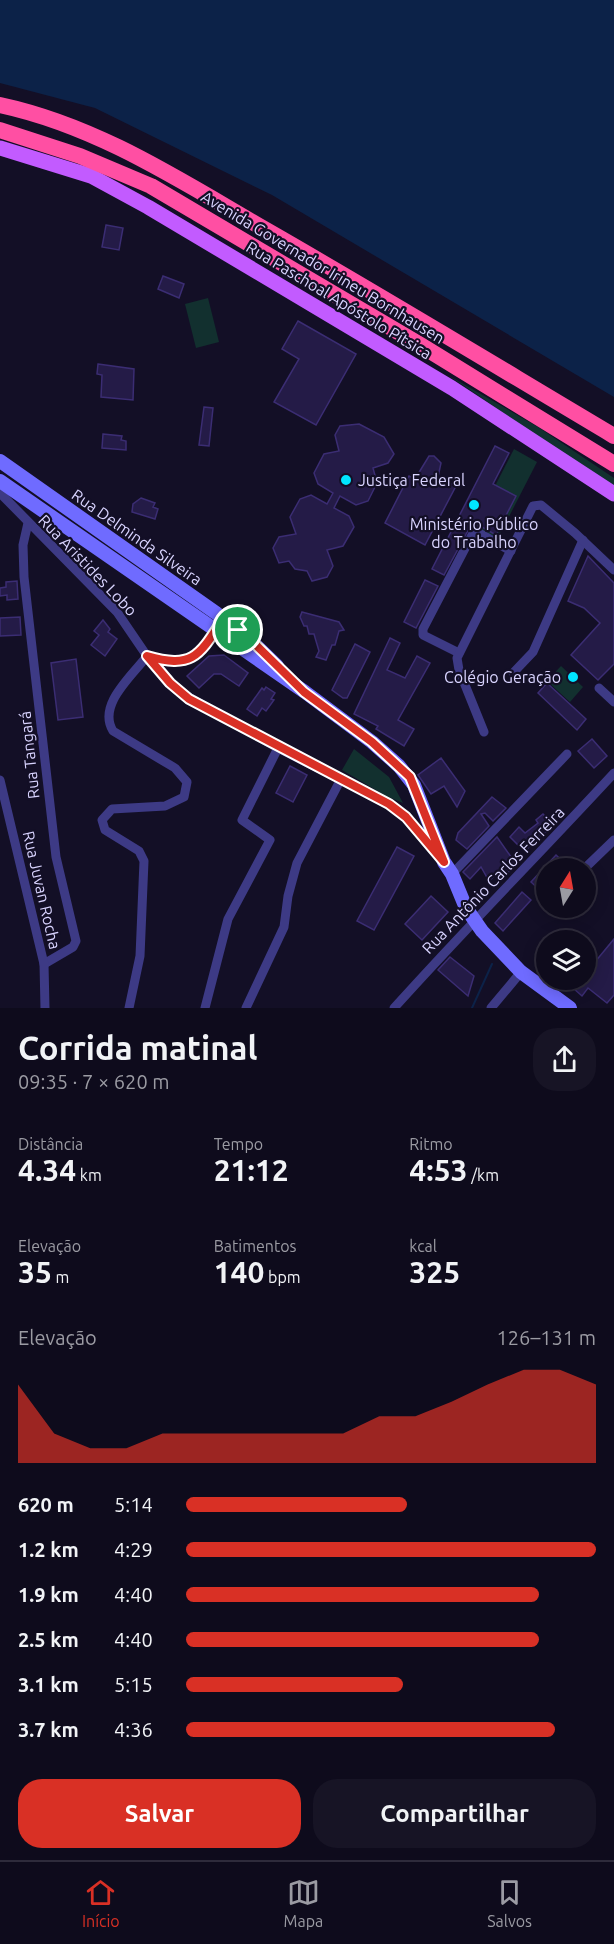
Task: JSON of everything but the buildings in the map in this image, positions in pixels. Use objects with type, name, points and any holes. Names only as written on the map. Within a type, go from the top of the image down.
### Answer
[{"type":"highway","name":"Avenida Governador Irineu Bornhausen","points":[[0,105],[87,132],[141,157],[361,284],[614,436]]},
{"type":"highway","name":"Avenida Governador Irineu Bornhausen","points":[[0,130],[80,156],[151,186],[422,346],[612,463]]},
{"type":"main road","name":"Rua Paschoal Apóstolo Pítsica","points":[[0,148],[91,176],[148,207],[452,388],[614,494]]},
{"type":"main road","name":"Rua Delminda Silveira","points":[[0,461],[219,625]]},
{"type":"main road","name":"Rua Delminda Silveira","points":[[0,481],[219,625],[256,645],[304,692],[372,742],[410,777],[444,862],[473,919],[493,945],[521,972],[570,1008]]},
{"type":"street","name":"Rua Aristides Lobo","points":[[0,493],[117,612],[147,656],[170,683],[189,699],[278,748],[389,804],[406,817],[444,862]]},
{"type":"street","points":[[484,732],[459,670],[459,653],[533,506],[537,505],[583,540],[614,570]]},
{"type":"street","name":"Rua Tangará","points":[[28,523],[23,545],[24,577],[51,816],[56,857],[76,941],[73,947],[44,964]]},
{"type":"street","points":[[459,653],[423,635],[423,629],[472,535],[479,533],[511,551]]},
{"type":"street","points":[[513,674],[533,652],[583,540]]},
{"type":"street","points":[[129,1008],[140,957],[144,861],[139,851],[105,830],[102,820],[112,809],[174,803],[184,797],[187,782],[182,774],[119,736],[109,724],[111,704],[147,656],[171,663],[183,662],[195,655],[219,625]]},
{"type":"street","points":[[599,688],[614,702]]},
{"type":"street","points":[[206,1008],[228,919],[270,840],[242,820],[278,748]]},
{"type":"street","points":[[452,874],[567,754]]},
{"type":"street","name":"Rua Antônio Carlos Ferreira","points":[[394,1008],[473,919],[529,866],[614,773]]},
{"type":"street","points":[[246,1008],[284,927],[288,896],[297,863],[341,778]]},
{"type":"street","name":"Rua Juvan Rocha","points":[[0,780],[44,964],[45,1008]]},
{"type":"street","points":[[595,858],[614,840]]},
{"type":"street","points":[[491,1008],[521,972]]},
{"type":"green space","points":[[208,298],[219,342],[196,348],[185,304]]},
{"type":"green space","points":[[446,374],[538,427],[614,478],[614,486],[571,459]]},
{"type":"green space","points":[[514,449],[537,462],[497,540],[474,527]]},
{"type":"green space","points":[[561,666],[583,687],[570,702],[547,681]]},
{"type":"green space","points":[[354,749],[389,777],[403,803],[386,796],[342,770]]},
{"type":"water","points":[[0,0],[614,0],[614,397],[272,195],[95,108],[0,83]]},
{"type":"waterway","points":[[472,1008],[492,964]]},
{"type":"place","name":"Justiça Federal","points":[[346,480]]},
{"type":"place","name":"Ministério Público do Trabalho","points":[[474,505]]},
{"type":"place","name":"Colégio Geração","points":[[573,677]]},
{"type":"route","points":[[223,619],[238,630],[304,692],[372,742],[410,777],[428,816],[444,862],[406,817],[389,804],[278,748],[189,699],[162,675],[147,656],[171,663],[183,662],[195,655],[223,619]]}]
